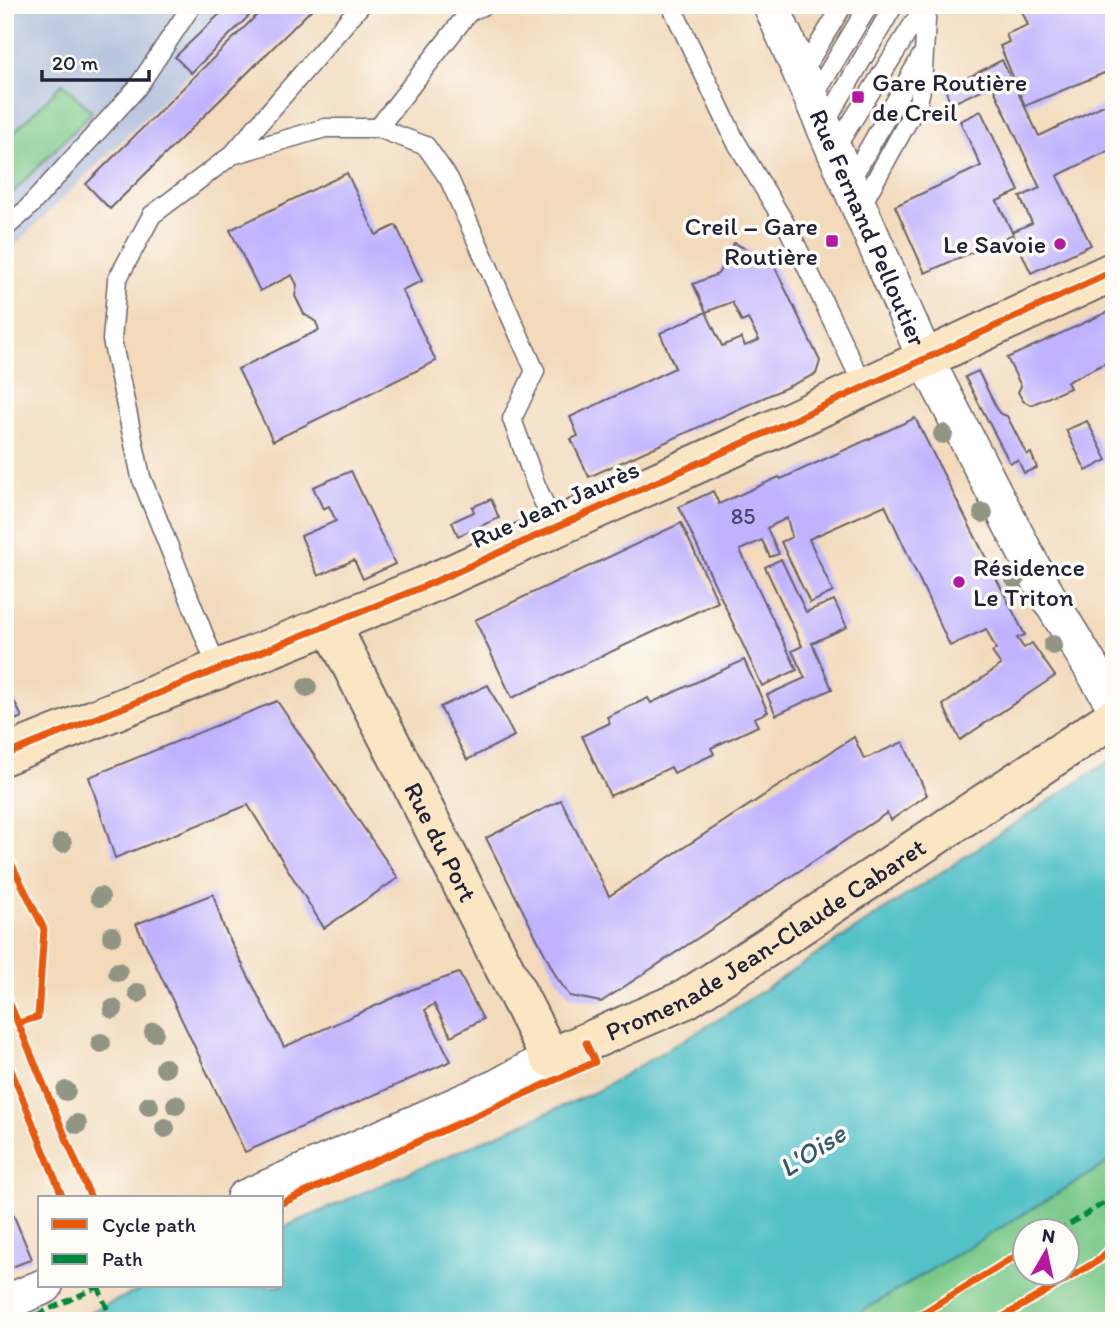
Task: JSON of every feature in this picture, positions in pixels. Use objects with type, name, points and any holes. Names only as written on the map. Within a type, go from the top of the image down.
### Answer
[{"type":"street","name":"Rue Fernand Pelloutier","points":[[771,5],[925,358],[1046,593],[1114,705]]},
{"type":"street","name":"Rue Jean Jaurès","points":[[5,755],[425,586],[1114,271]]},
{"type":"street","name":"Rue du Port","points":[[331,625],[550,1058]]},
{"type":"street","name":"Promenade Jean-Claude Cabaret","points":[[249,1196],[497,1087],[550,1058],[686,999],[1114,717]]},
{"type":"street","points":[[5,1303],[40,1288]]},
{"type":"lane","points":[[5,228],[26,210],[137,88],[192,5]]},
{"type":"lane","points":[[219,670],[141,477],[112,340],[117,280],[152,215],[232,155],[360,5]]},
{"type":"lane","points":[[378,128],[469,12],[485,5]]},
{"type":"lane","points":[[671,5],[735,140],[789,230],[864,387]]},
{"type":"lane","points":[[818,112],[843,5]]},
{"type":"lane","points":[[818,112],[869,5]]},
{"type":"lane","points":[[818,112],[894,5]]},
{"type":"lane","points":[[818,112],[926,5]]},
{"type":"lane","points":[[854,195],[918,103],[922,85],[926,5]]},
{"type":"lane","points":[[854,195],[924,52]]},
{"type":"lane","points":[[232,155],[325,128],[378,128],[426,145],[449,179],[535,371],[512,419],[536,485],[555,527]]},
{"type":"shaded area","points":[[5,5],[260,5],[5,255]]},
{"type":"green space","points":[[63,83],[92,112],[5,201],[5,141]]},
{"type":"green space","points":[[1114,1159],[1114,1321],[846,1321],[1010,1222],[1010,1288],[1080,1288],[1080,1218],[1016,1218]]},
{"type":"water","name":"L'Oise","points":[[1114,758],[1114,1159],[1016,1218],[1010,1218],[1010,1222],[846,1321],[69,1321],[144,1288],[284,1288],[284,1227],[595,1092],[724,1016]]},
{"type":"building","points":[[229,5],[260,5],[191,73],[175,57]]},
{"type":"building","points":[[267,5],[316,5],[110,209],[86,184]]},
{"type":"building","points":[[1031,5],[1114,5],[1114,69],[1025,106],[1000,46],[1009,42],[1006,34],[1028,25],[1021,9]]},
{"type":"building","points":[[1002,60],[1039,136],[1114,100],[1114,148],[1057,176],[1091,245],[1031,273],[1013,234],[925,273],[895,206],[981,166],[960,121],[981,111],[1019,191],[997,201],[1012,232],[1032,223],[1020,197],[1040,188],[992,85],[951,104],[945,89]]},
{"type":"building","points":[[347,173],[376,235],[396,225],[422,281],[402,290],[436,361],[273,441],[238,369],[319,330],[316,322],[304,314],[295,296],[297,285],[292,275],[260,291],[230,230]]},
{"type":"building","points":[[734,243],[760,256],[768,253],[820,361],[816,374],[589,477],[571,439],[578,436],[570,417],[675,368],[660,333],[706,312],[693,284],[718,274]],"holes":[[[732,302],[742,322],[748,319],[759,340],[745,346],[741,338],[722,346],[706,312]]]},
{"type":"building","points":[[1114,309],[1114,359],[1067,382],[1070,388],[1031,405],[1023,401],[1018,392],[1021,386],[1007,358]]},
{"type":"building","points":[[978,371],[999,413],[1007,416],[1027,455],[1031,453],[1037,468],[1024,473],[1018,460],[1010,463],[965,377]]},
{"type":"building","name":"Résidence Le Triton","points":[[915,418],[1025,635],[1017,638],[1024,648],[1032,643],[1055,676],[960,740],[943,705],[1001,665],[992,652],[996,649],[986,629],[950,646],[885,505],[809,539],[833,592],[810,603],[781,542],[792,537],[787,518],[767,528],[779,554],[770,557],[762,540],[740,550],[797,670],[762,686],[679,507],[713,491],[719,504]]},
{"type":"building","points":[[1087,421],[1107,460],[1086,471],[1066,430]]},
{"type":"building","points":[[351,471],[395,564],[363,579],[354,560],[318,576],[301,536],[336,521],[329,506],[323,509],[313,487]]},
{"type":"building","points":[[491,499],[499,518],[458,536],[452,522],[474,512],[472,507]]},
{"type":"building","points":[[681,523],[718,602],[512,698],[475,620]]},
{"type":"building","points":[[781,559],[806,612],[834,600],[847,627],[812,643],[832,689],[776,715],[767,695],[805,678],[792,651],[802,646],[765,567]]},
{"type":"building","points":[[744,660],[768,712],[754,718],[758,726],[711,748],[714,754],[674,773],[671,767],[610,796],[582,736],[610,723],[607,717],[648,698],[651,703]]},
{"type":"building","points":[[5,683],[22,717],[5,724]]},
{"type":"building","points":[[488,685],[514,736],[467,760],[440,707]]},
{"type":"building","points":[[277,701],[398,878],[324,928],[248,805],[115,858],[89,777]]},
{"type":"building","points":[[854,737],[864,759],[903,742],[927,795],[891,820],[887,813],[601,1002],[570,996],[557,978],[486,838],[561,800],[609,896]]},
{"type":"building","points":[[213,894],[224,928],[284,1047],[413,989],[459,973],[483,1019],[451,1036],[434,1004],[425,1010],[451,1061],[245,1152],[136,924]]},
{"type":"building","points":[[5,1195],[32,1259],[5,1270]]},
{"type":"marked path","points":[[1080,1218],[1114,1197]]},
{"type":"marked path","points":[[23,1321],[96,1288]]},
{"type":"marked path","points":[[99,1288],[112,1321]]},
{"type":"cycle path","points":[[5,755],[425,586],[759,436],[1114,271]]},
{"type":"cycle path","points":[[5,851],[44,929],[38,1017],[18,1023]]},
{"type":"cycle path","points":[[5,992],[90,1196]]},
{"type":"cycle path","points":[[284,1202],[595,1062],[586,1043]]},
{"type":"cycle path","points":[[5,1055],[62,1196]]},
{"type":"cycle path","points":[[996,1321],[1099,1260],[1114,1245]]},
{"type":"cycle path","points":[[910,1321],[1010,1260]]},
{"type":"place","name":"Gare Routière de Creil","points":[[858,97]]},
{"type":"place","name":"Creil – Gare Routière","points":[[832,241]]},
{"type":"place","name":"Le Savoie","points":[[1060,244]]},
{"type":"place","name":"Résidence Le Triton","points":[[959,582]]}]
